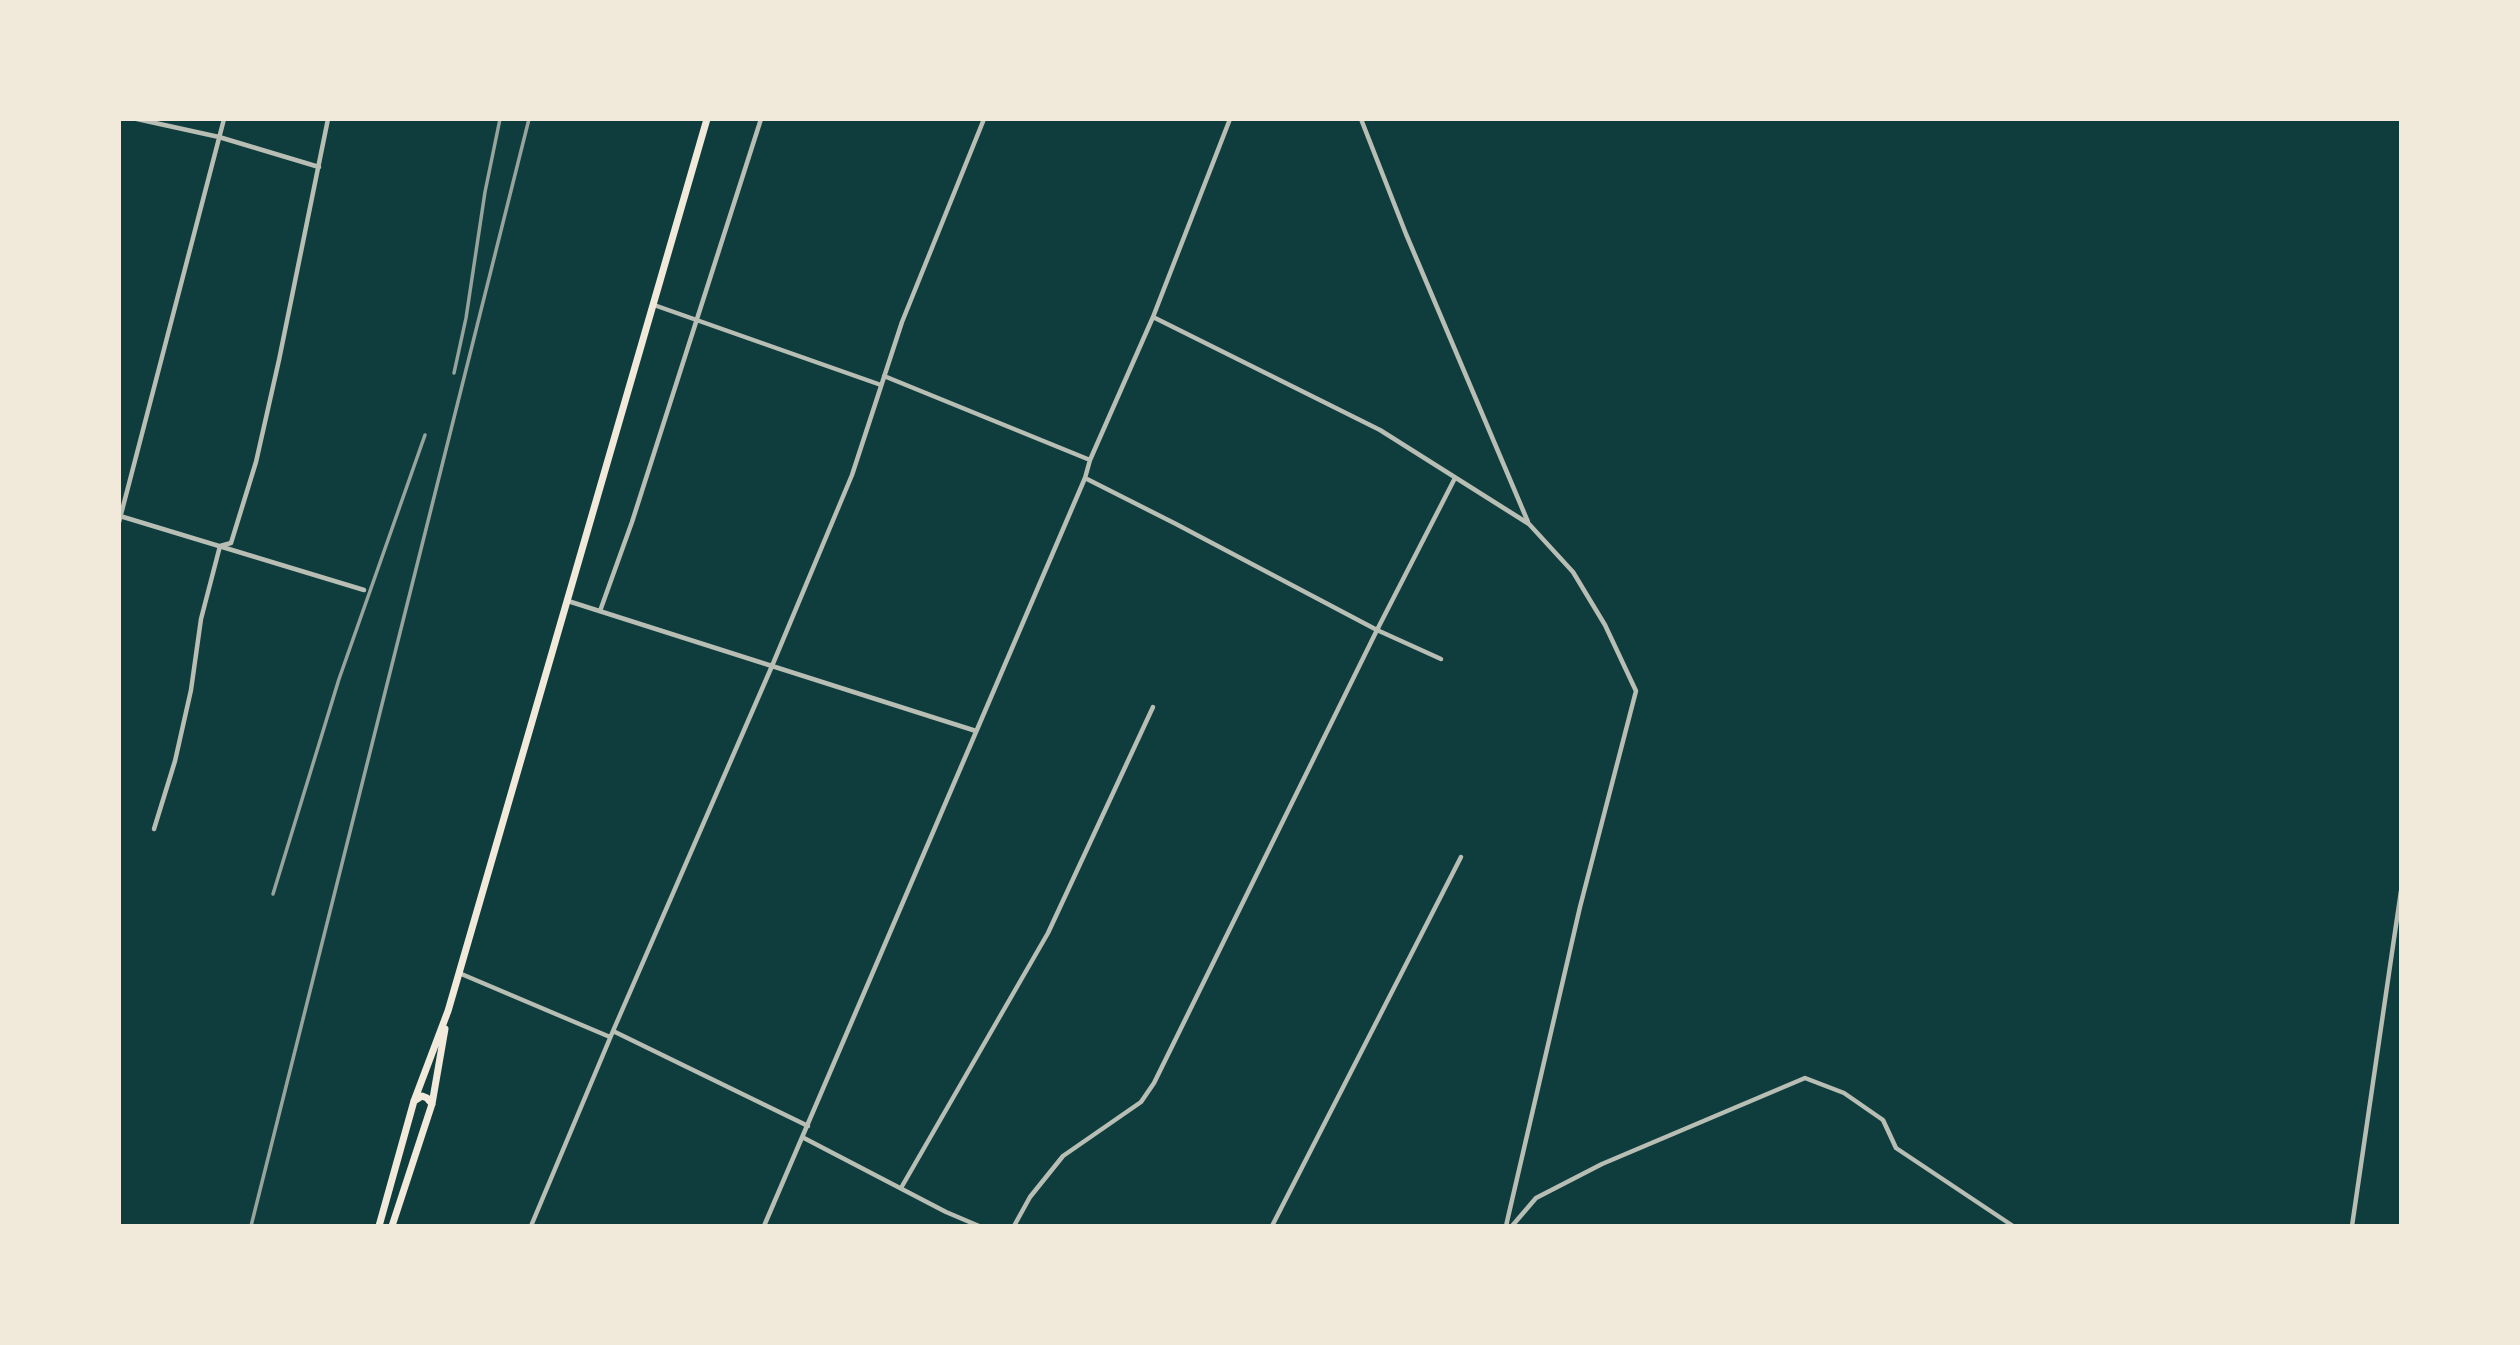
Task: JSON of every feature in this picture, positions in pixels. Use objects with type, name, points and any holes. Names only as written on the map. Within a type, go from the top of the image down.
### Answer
[{"type":"main road","points":[[379,1226],[414,1101],[448,1011],[707,119]]},
{"type":"main road","points":[[392,1226],[432,1104],[448,1011]]},
{"type":"main road","points":[[414,1101],[422,1096],[432,1104]]},
{"type":"street","points":[[137,119],[219,137],[319,167]]},
{"type":"street","points":[[119,522],[224,119]]},
{"type":"street","points":[[220,546],[231,543],[256,462],[328,119]]},
{"type":"street","points":[[600,611],[632,522],[761,119]]},
{"type":"street","points":[[531,1226],[612,1031],[772,666],[852,475],[902,322],[984,119]]},
{"type":"street","points":[[764,1226],[1153,317],[1230,119]]},
{"type":"street","points":[[1361,119],[1406,234],[1528,524]]},
{"type":"street","points":[[653,305],[881,385]]},
{"type":"street","points":[[1153,317],[1380,430],[1528,524],[1573,572],[1605,625],[1636,691],[1580,907],[1506,1226]]},
{"type":"street","points":[[884,376],[1090,460]]},
{"type":"street","points":[[1085,478],[1377,630],[1441,659]]},
{"type":"street","points":[[1014,1226],[1030,1196],[1063,1156],[1141,1102],[1154,1083],[1377,630],[1455,478]]},
{"type":"street","points":[[120,516],[364,590]]},
{"type":"street","points":[[154,829],[175,761],[191,691],[201,619],[220,546]]},
{"type":"street","points":[[567,601],[976,731]]},
{"type":"street","points":[[901,1188],[1048,933],[1153,706]]},
{"type":"street","points":[[1272,1226],[1461,857]]},
{"type":"street","points":[[2352,1226],[2401,891]]},
{"type":"street","points":[[459,973],[610,1037]]},
{"type":"street","points":[[612,1031],[808,1126]]},
{"type":"street","points":[[1512,1226],[1536,1198],[1602,1164],[1805,1078],[1844,1093],[1883,1120],[1896,1148],[2013,1226]]},
{"type":"street","points":[[802,1137],[946,1212],[979,1226]]},
{"type":"railway","points":[[454,373],[500,119]]},
{"type":"railway","points":[[251,1226],[529,119]]},
{"type":"railway","points":[[273,894],[339,679],[425,435]]}]
